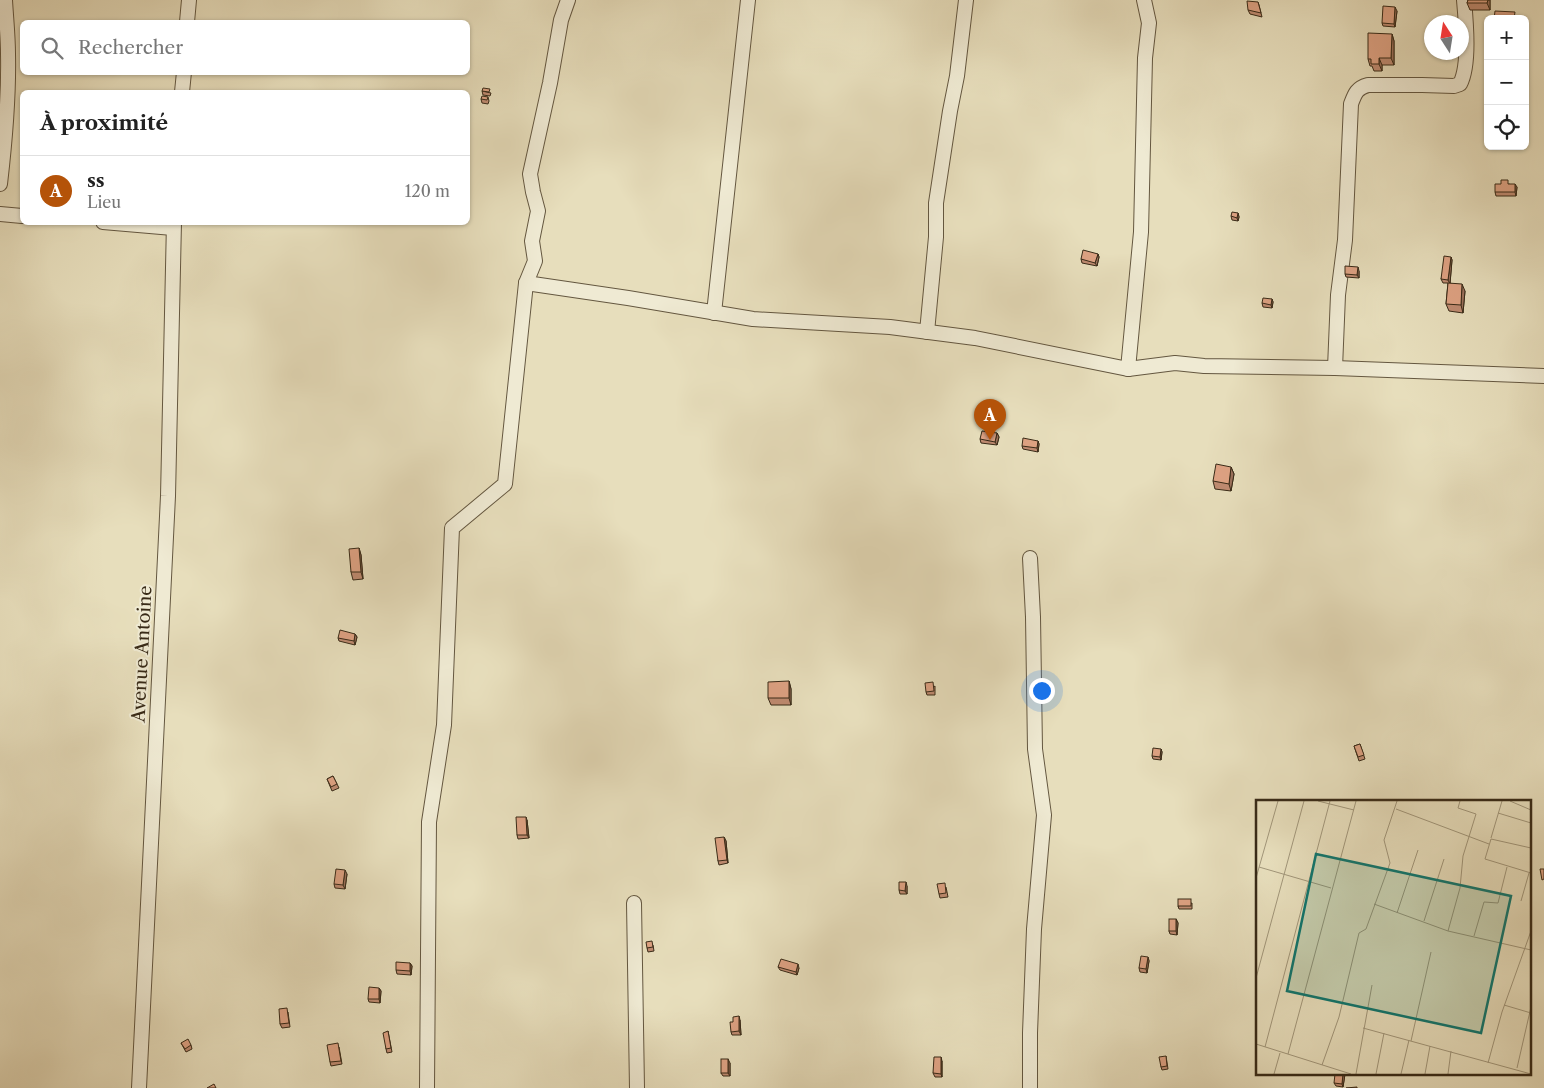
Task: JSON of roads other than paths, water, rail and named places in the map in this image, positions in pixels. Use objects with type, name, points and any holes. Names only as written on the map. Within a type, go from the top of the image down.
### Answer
[{"type":"street","points":[[0,184],[8,99],[5,0]]},
{"type":"street","points":[[187,20],[189,0]]},
{"type":"street","points":[[427,1088],[429,822],[444,725],[452,528],[504,484],[526,283],[535,261],[532,241],[538,211],[530,174],[550,83],[561,20],[568,0]]},
{"type":"street","points":[[714,313],[748,0]]},
{"type":"street","points":[[928,332],[936,237],[936,203],[957,76],[966,0]]},
{"type":"street","points":[[1128,369],[1141,232],[1145,58],[1149,23],[1144,0]]},
{"type":"street","points":[[1335,368],[1338,295],[1345,240],[1351,104],[1355,92],[1361,87],[1368,85],[1454,86],[1460,84],[1465,64],[1466,18],[1464,0]]},
{"type":"street","points":[[182,90],[184,75]]},
{"type":"street","points":[[0,214],[20,216]]},
{"type":"street","name":"Avenue Antoine","points":[[139,1088],[168,496],[173,225]]},
{"type":"street","points":[[526,283],[753,319],[890,327],[975,338],[1128,369],[1175,363],[1204,366],[1335,368],[1544,376]]},
{"type":"street","points":[[1030,558],[1033,617],[1034,750],[1044,815],[1034,929],[1030,1088]]},
{"type":"street","points":[[634,903],[637,1088]]},
{"type":"place","name":"ss","points":[[990,440]]}]
